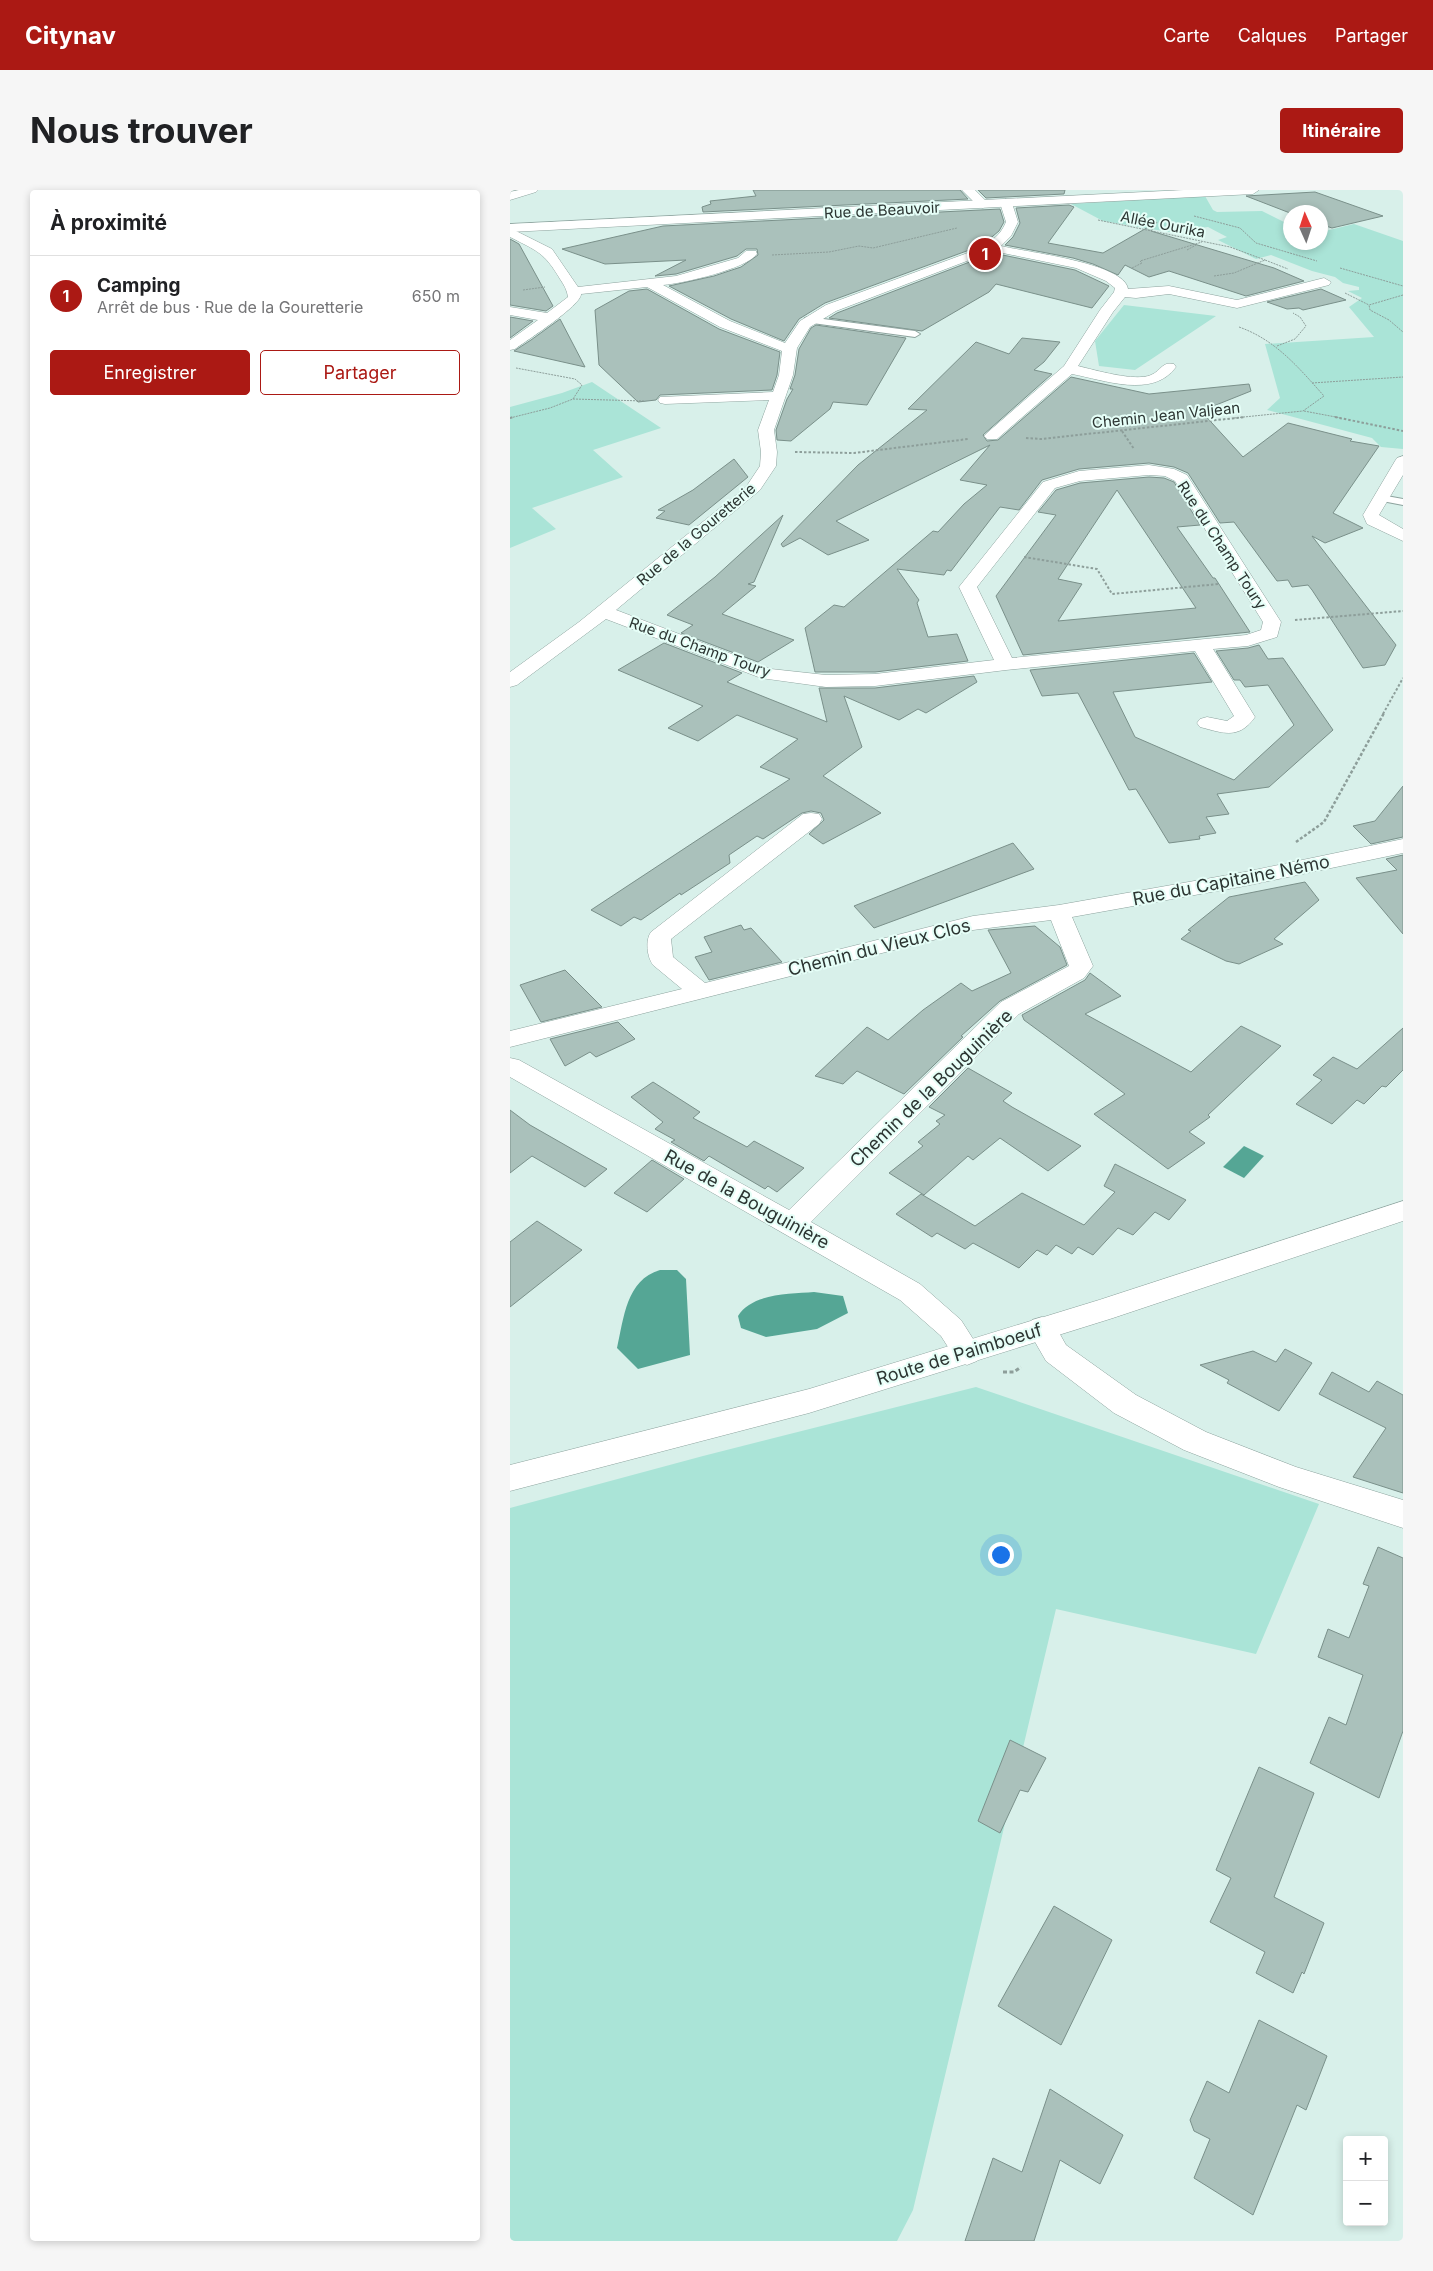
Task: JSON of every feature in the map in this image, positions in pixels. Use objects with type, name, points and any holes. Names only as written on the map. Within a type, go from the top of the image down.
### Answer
[{"type":"street","points":[[510,196],[532,190]]},
{"type":"street","points":[[968,190],[983,204]]},
{"type":"street","name":"Rue de Beauvoir","points":[[510,228],[1253,190]]},
{"type":"street","name":"Rue de la Gouretterie","points":[[510,681],[604,612],[752,490],[768,466],[769,452],[766,430],[786,375],[790,348],[797,334],[808,320],[831,308],[978,254],[992,247],[1004,239],[1012,222],[1006,203]]},
{"type":"street","points":[[510,232],[548,252],[573,291]]},
{"type":"street","points":[[992,247],[1071,263],[1097,271],[1116,280],[1122,287],[1122,293],[1108,310],[1069,369],[992,436]]},
{"type":"street","points":[[510,346],[550,318],[573,291],[654,286],[734,264],[743,261],[751,254]]},
{"type":"street","points":[[1122,293],[1136,294],[1169,290],[1231,303],[1324,282]]},
{"type":"street","points":[[654,286],[725,324],[780,347],[790,348]]},
{"type":"street","points":[[510,311],[550,318]]},
{"type":"street","points":[[1069,369],[1133,381],[1155,379],[1169,367]]},
{"type":"street","points":[[665,400],[778,396]]},
{"type":"street","points":[[1403,461],[1371,515],[1372,520],[1403,536]]},
{"type":"street","name":"Rue du Champ Toury","points":[[604,612],[768,674],[826,681],[875,680],[1006,664],[1248,640],[1270,633],[1272,622],[1181,478],[1168,472],[1148,470],[1079,476],[1049,485],[968,587],[1006,664]]},
{"type":"street","points":[[1201,645],[1245,717],[1231,728],[1207,723]]},
{"type":"street","points":[[701,992],[661,960],[659,937],[811,819]]},
{"type":"street","name":"Rue du Capitaine Némo","points":[[1059,912],[1245,879],[1403,846]]},
{"type":"street","name":"Chemin du Vieux Clos","points":[[510,1039],[973,923],[1059,912]]},
{"type":"street","name":"Chemin de la Bouguinière","points":[[792,1224],[1010,1008],[1076,973],[1081,966],[1059,912]]},
{"type":"street","name":"Rue de la Bouguinière","points":[[510,1066],[910,1292],[951,1328],[967,1353]]},
{"type":"street","name":"Route de Paimboeuf","points":[[510,1478],[809,1401],[1190,1282],[1403,1211]]},
{"type":"street","points":[[1042,1328],[1056,1353],[1125,1404],[1196,1441],[1290,1478],[1403,1514]]},
{"type":"lane","points":[[808,320],[915,334]]},
{"type":"lane","points":[[1382,498],[1403,502]]},
{"type":"path","name":"Allée Ourika","points":[[1060,200],[1102,222],[1230,247],[1265,260]]},
{"type":"path","points":[[1190,215],[1240,228],[1256,243],[1320,262]]},
{"type":"path","points":[[751,254],[828,252],[859,246],[873,248],[962,228]]},
{"type":"path","points":[[1187,250],[1202,242]]},
{"type":"path","points":[[1130,268],[1142,264],[1140,261],[1166,251],[1197,245]]},
{"type":"path","points":[[1339,267],[1403,286]]},
{"type":"path","points":[[519,290],[573,291]]},
{"type":"path","points":[[1403,295],[1369,305],[1370,310],[1389,320],[1403,332]]},
{"type":"path","points":[[1264,297],[1300,317],[1306,326],[1295,339],[1276,346]]},
{"type":"path","name":"Chemin Jean Valjean","points":[[769,452],[854,453],[992,436],[1041,439],[1303,411],[1324,396],[1276,346],[1256,331],[1237,326]]},
{"type":"path","points":[[510,367],[575,379],[582,385],[573,399]]},
{"type":"path","points":[[1311,383],[1403,377]]},
{"type":"path","points":[[510,418],[550,408],[573,399],[665,400]]},
{"type":"path","points":[[1303,411],[1403,431]]},
{"type":"path","points":[[996,552],[1097,569],[1112,594],[1246,581]]},
{"type":"path","points":[[1272,622],[1403,611]]},
{"type":"path","points":[[1292,845],[1324,822],[1403,678]]},
{"type":"shaded area","points":[[1205,196],[1213,210],[1217,212],[1262,211],[1283,222],[1283,250],[1328,250],[1328,230],[1354,224],[1403,241],[1403,449],[1381,447],[1372,438],[1267,410],[1280,398],[1265,344],[1374,337],[1349,307],[1362,298],[1348,291],[1359,290],[1359,287],[1343,283],[1335,277],[1312,271],[1271,255],[1256,259],[1218,240],[1227,237],[1208,227],[1169,232],[1103,221],[1071,204]]},
{"type":"shaded area","points":[[1124,305],[1216,316],[1135,370],[1099,366],[1095,341]]},
{"type":"shaded area","points":[[592,382],[661,428],[593,450],[623,477],[532,508],[556,529],[510,548],[510,407],[562,393]]},
{"type":"shaded area","points":[[1244,1146],[1264,1156],[1244,1178],[1223,1167]]},
{"type":"shaded area","points":[[660,1270],[677,1270],[686,1279],[690,1355],[638,1369],[617,1348],[622,1325],[633,1291],[649,1275]]},
{"type":"shaded area","points":[[814,1292],[843,1296],[848,1313],[817,1329],[766,1337],[741,1328],[738,1316],[744,1308],[752,1303],[783,1294]]},
{"type":"shaded area","points":[[976,1387],[1319,1504],[1256,1654],[1056,1609],[913,2210],[897,2241],[510,2241],[510,1508],[703,1456]]},
{"type":"building","points":[[753,190],[960,190],[968,199],[703,212],[702,207],[711,204],[710,201],[756,196]]},
{"type":"building","points":[[978,190],[1065,190],[1064,194],[986,198]]},
{"type":"building","points":[[1315,192],[1383,216],[1332,228],[1328,227],[1328,205],[1283,205],[1283,210],[1246,196]]},
{"type":"building","points":[[1069,205],[1074,207],[1048,243],[1103,253],[1157,222],[1151,231],[1274,268],[1304,281],[1246,296],[1169,271],[1149,277],[1125,265],[1118,275],[1073,258],[1005,245],[1013,237],[1020,223],[1016,208]]},
{"type":"building","points":[[1000,209],[1004,222],[999,231],[987,241],[972,249],[825,303],[799,319],[784,341],[731,319],[669,286],[714,276],[741,267],[758,255],[757,249],[746,249],[737,256],[676,274],[655,276],[686,260],[605,264],[562,249],[663,226]]},
{"type":"building","points":[[510,239],[519,244],[553,306],[546,311],[510,305]]},
{"type":"building","points":[[993,253],[1075,270],[1109,286],[1092,308],[996,284],[989,292],[922,331],[829,318],[837,313]]},
{"type":"building","points":[[647,289],[719,329],[780,352],[777,375],[772,390],[660,395],[656,400],[638,402],[599,365],[595,310],[629,291]]},
{"type":"building","points":[[1321,289],[1346,300],[1303,310],[1299,308],[1287,309],[1267,302]]},
{"type":"building","points":[[510,317],[533,321],[510,338]]},
{"type":"building","points":[[560,319],[585,367],[514,351],[531,340]]},
{"type":"building","points":[[816,325],[906,338],[867,405],[833,402],[830,409],[791,441],[777,440],[776,430],[787,399],[793,389],[790,389],[795,375],[799,349],[811,328]]},
{"type":"building","points":[[1022,338],[1060,342],[1044,362],[1034,370],[1052,374],[983,435],[987,441],[998,440],[1071,377],[1149,394],[1249,384],[1251,391],[1201,411],[1243,457],[1288,423],[1352,439],[1350,441],[1379,446],[1333,513],[1363,528],[1325,543],[1312,536],[1396,645],[1385,665],[1363,668],[1308,585],[1292,587],[1288,580],[1277,581],[1234,522],[1220,523],[1188,473],[1174,467],[1149,463],[1079,469],[1042,480],[1019,510],[1000,507],[951,571],[947,570],[944,575],[897,569],[919,600],[917,603],[928,637],[957,634],[968,661],[875,672],[815,672],[805,628],[834,605],[844,607],[933,531],[938,532],[964,504],[987,485],[960,480],[990,445],[836,521],[869,540],[828,555],[800,538],[783,547],[781,544],[858,465],[927,410],[908,409],[976,342],[1009,354]]},
{"type":"building","points":[[734,459],[748,477],[689,525],[656,518],[665,511],[658,510],[693,490]]},
{"type":"building","points":[[1149,477],[1164,478],[1174,482],[1200,525],[1177,527],[1213,578],[1215,578],[1250,632],[1023,655],[996,596],[1056,515],[1038,512],[1056,490],[1080,483]],"holes":[[[1117,490],[1196,608],[1058,621],[1082,584],[1058,579]]]},
{"type":"building","points":[[783,515],[754,582],[748,584],[756,586],[722,614],[794,640],[758,662],[681,633],[693,625],[667,615],[715,577]]},
{"type":"building","points":[[664,643],[742,673],[727,682],[827,722],[819,688],[875,688],[974,676],[977,682],[926,713],[918,709],[899,720],[844,696],[862,747],[823,776],[881,813],[823,844],[809,834],[824,820],[821,813],[811,811],[802,813],[763,839],[757,836],[729,855],[730,863],[681,895],[680,893],[641,920],[634,917],[621,926],[591,910],[790,779],[760,767],[798,739],[737,715],[698,741],[668,728],[703,706],[618,670]]},
{"type":"building","points":[[1259,645],[1268,659],[1283,658],[1333,730],[1269,787],[1217,794],[1229,814],[1206,817],[1216,833],[1199,836],[1200,839],[1169,843],[1136,789],[1129,790],[1078,693],[1042,696],[1030,670],[1194,653],[1212,682],[1113,692],[1135,737],[1234,780],[1294,725],[1268,685],[1245,687],[1240,680],[1234,680],[1216,651]]},
{"type":"building","points":[[1403,786],[1403,837],[1371,844],[1353,826],[1375,821]]},
{"type":"building","points":[[1013,843],[1034,869],[874,928],[854,906]]},
{"type":"building","points":[[1403,855],[1403,934],[1356,878],[1397,870],[1386,859]]},
{"type":"building","points":[[1305,882],[1319,900],[1274,939],[1283,944],[1239,964],[1226,961],[1181,939],[1191,931],[1188,930],[1229,897]]},
{"type":"building","points":[[741,925],[744,930],[751,928],[782,962],[709,980],[695,957],[712,952],[704,937]]},
{"type":"building","points":[[1035,926],[1060,947],[1067,965],[1000,1001],[961,1036],[963,1037],[904,1094],[857,1071],[843,1084],[815,1076],[867,1027],[888,1040],[923,1010],[961,983],[972,991],[1011,973],[988,930]]},
{"type":"building","points":[[565,970],[602,1007],[541,1022],[520,985]]},
{"type":"building","points":[[1090,973],[1121,996],[1085,1014],[1191,1072],[1241,1026],[1281,1046],[1208,1115],[1210,1117],[1189,1132],[1205,1143],[1168,1169],[1094,1114],[1125,1094],[1024,1020],[1022,1015],[1085,980]]},
{"type":"building","points":[[618,1022],[635,1039],[596,1057],[590,1052],[565,1066],[550,1039]]},
{"type":"building","points":[[1403,1028],[1403,1070],[1386,1087],[1382,1086],[1364,1104],[1357,1100],[1332,1124],[1296,1104],[1322,1080],[1313,1075],[1333,1057],[1357,1069]]},
{"type":"building","points":[[968,1068],[1012,1093],[1003,1101],[1081,1146],[1048,1171],[1000,1138],[973,1160],[968,1156],[924,1195],[889,1173],[923,1146],[918,1142],[940,1124],[936,1121],[945,1115],[929,1107]]},
{"type":"building","points":[[653,1082],[700,1112],[693,1118],[747,1147],[754,1141],[804,1168],[777,1192],[768,1186],[765,1189],[709,1156],[704,1161],[671,1142],[675,1140],[655,1129],[663,1122],[631,1097]]},
{"type":"building","points":[[510,1110],[530,1125],[607,1169],[585,1187],[532,1156],[510,1173]]},
{"type":"building","points":[[652,1160],[684,1179],[647,1212],[614,1193]]},
{"type":"building","points":[[1115,1164],[1186,1200],[1169,1220],[1155,1212],[1133,1235],[1118,1228],[1093,1255],[1078,1247],[1072,1254],[1056,1245],[1047,1255],[1037,1250],[1019,1268],[973,1243],[965,1249],[937,1233],[932,1237],[896,1214],[921,1194],[975,1226],[1022,1193],[1084,1225],[1115,1192],[1104,1186]]},
{"type":"building","points":[[537,1221],[582,1250],[510,1307],[510,1242]]},
{"type":"building","points":[[1285,1349],[1312,1363],[1279,1411],[1227,1383],[1229,1380],[1200,1365],[1253,1351],[1276,1362]]},
{"type":"building","points":[[1332,1372],[1369,1392],[1377,1381],[1403,1395],[1403,1493],[1353,1477],[1386,1428],[1319,1394]]},
{"type":"building","points":[[1378,1547],[1403,1558],[1403,1731],[1379,1798],[1310,1763],[1329,1717],[1346,1725],[1363,1675],[1318,1657],[1328,1629],[1349,1638],[1369,1586],[1363,1584]]},
{"type":"building","points":[[1010,1740],[1046,1758],[1028,1792],[1020,1790],[1000,1833],[978,1821]]},
{"type":"building","points":[[1259,1767],[1314,1793],[1274,1897],[1324,1923],[1304,1974],[1302,1972],[1293,1993],[1256,1973],[1265,1952],[1210,1922],[1231,1878],[1216,1870]]},
{"type":"building","points":[[1054,1906],[1112,1940],[1061,2045],[998,2006]]},
{"type":"building","points":[[1259,2020],[1327,2056],[1306,2110],[1297,2105],[1253,2215],[1194,2178],[1210,2139],[1194,2131],[1190,2120],[1207,2081],[1229,2093]]},
{"type":"building","points":[[1050,2089],[1123,2135],[1100,2184],[1060,2160],[1034,2241],[965,2241],[993,2158],[1022,2172]]},
{"type":"place","name":"Camping","points":[[985,254]]}]
